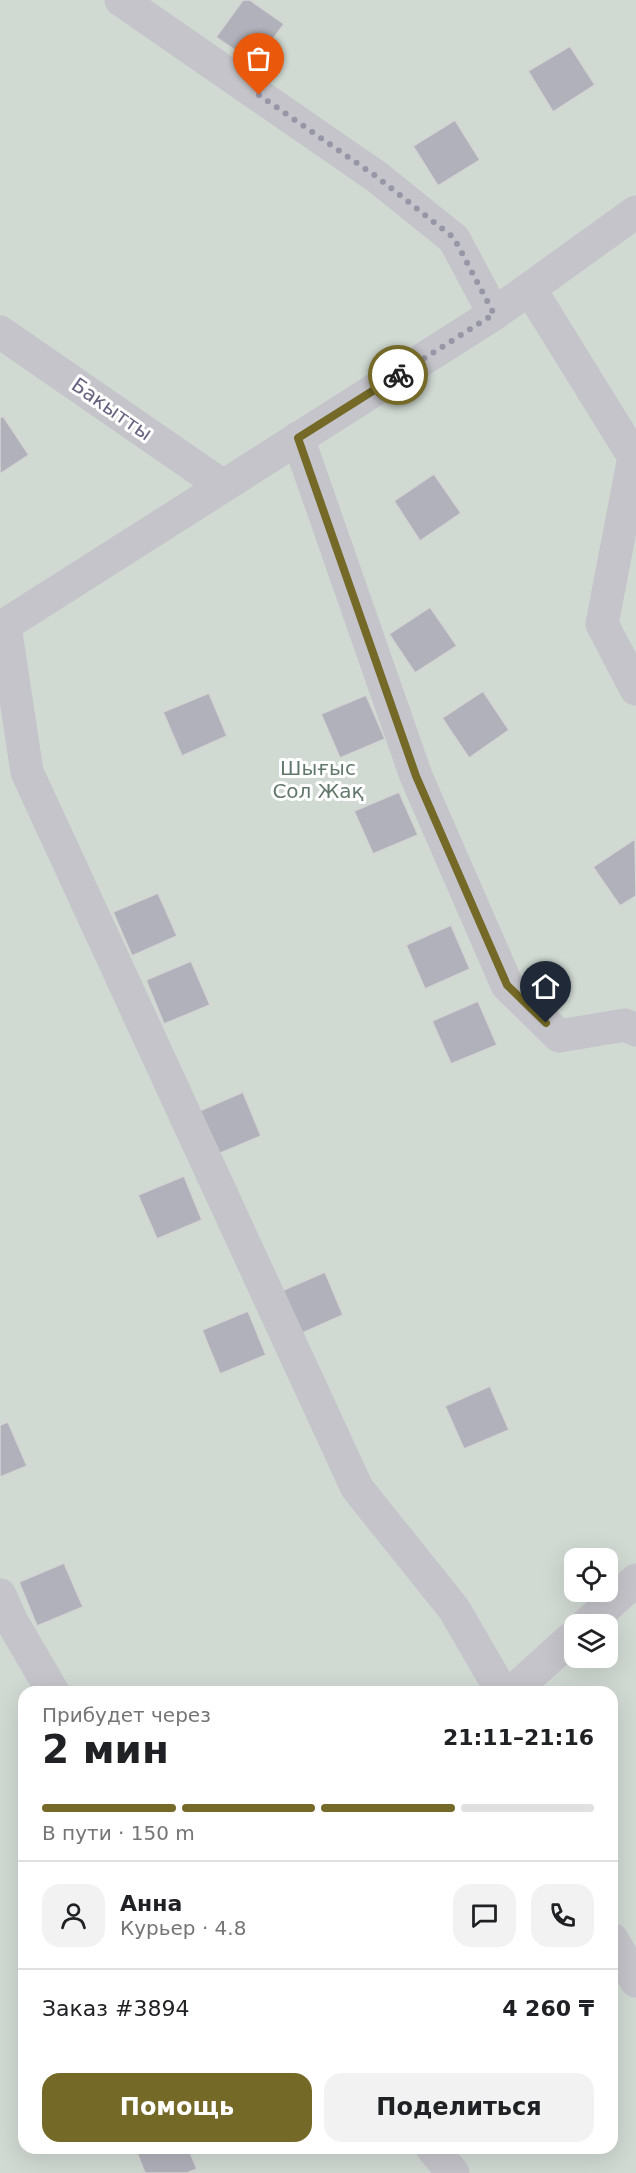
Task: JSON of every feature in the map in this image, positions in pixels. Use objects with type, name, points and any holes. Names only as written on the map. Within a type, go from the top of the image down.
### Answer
[{"type":"street","points":[[121,0],[377,177],[454,238],[494,314]]},
{"type":"street","points":[[499,1686],[454,1609],[357,1488],[27,772],[2,627],[494,314],[636,212]]},
{"type":"street","points":[[530,289],[634,457],[602,624],[636,689]]},
{"type":"street","name":"Бакытты","points":[[0,332],[223,486]]},
{"type":"street","points":[[298,438],[416,776],[507,985],[559,1036],[632,1020]]},
{"type":"street","points":[[598,1614],[636,1580]]},
{"type":"street","points":[[0,1595],[10,1620],[49,1686]]},
{"type":"street","points":[[519,1686],[564,1645]]},
{"type":"street","points":[[618,1950],[636,1981]]},
{"type":"street","points":[[437,2154],[453,2173]]},
{"type":"green space","name":"Шығыс Сол Жақ","points":[[0,0],[636,0],[636,2173],[0,2173]]},
{"type":"building","points":[[243,0],[250,0],[284,24],[255,64],[216,37]]},
{"type":"building","points":[[570,46],[595,85],[553,112],[528,71]]},
{"type":"building","points":[[455,120],[480,160],[438,186],[413,146]]},
{"type":"building","points":[[3,416],[29,455],[0,474],[0,418]]},
{"type":"building","points":[[434,474],[461,513],[420,541],[394,501]]},
{"type":"building","points":[[430,607],[457,646],[415,673],[389,634]]},
{"type":"building","points":[[483,691],[509,730],[469,758],[442,718]]},
{"type":"building","points":[[209,693],[227,736],[182,756],[163,712]]},
{"type":"building","points":[[366,695],[385,739],[340,758],[321,714]]},
{"type":"building","points":[[399,792],[418,835],[373,854],[354,811]]},
{"type":"building","points":[[635,839],[636,896],[620,906],[593,867]]},
{"type":"building","points":[[158,893],[177,936],[132,956],[113,912]]},
{"type":"building","points":[[451,925],[470,969],[425,989],[406,945]]},
{"type":"building","points":[[191,961],[210,1005],[164,1024],[146,980]]},
{"type":"building","points":[[478,1001],[497,1045],[451,1064],[432,1021]]},
{"type":"building","points":[[243,1092],[261,1136],[216,1155],[197,1112]]},
{"type":"building","points":[[184,1176],[202,1220],[157,1239],[138,1195]]},
{"type":"building","points":[[325,1272],[343,1315],[298,1335],[279,1292]]},
{"type":"building","points":[[248,1311],[266,1355],[220,1374],[202,1330]]},
{"type":"building","points":[[490,1386],[509,1430],[464,1449],[445,1406]]},
{"type":"building","points":[[8,1422],[27,1466],[0,1477],[0,1425]]},
{"type":"building","points":[[64,1563],[83,1607],[37,1626],[19,1582]]},
{"type":"building","points":[[137,2154],[191,2154],[197,2169],[187,2173],[145,2173]]},
{"type":"way so far","points":[[259,95],[377,177],[454,238],[494,314],[398,375]]},
{"type":"route","points":[[398,375],[298,438],[416,776],[507,985],[546,1023]]}]
